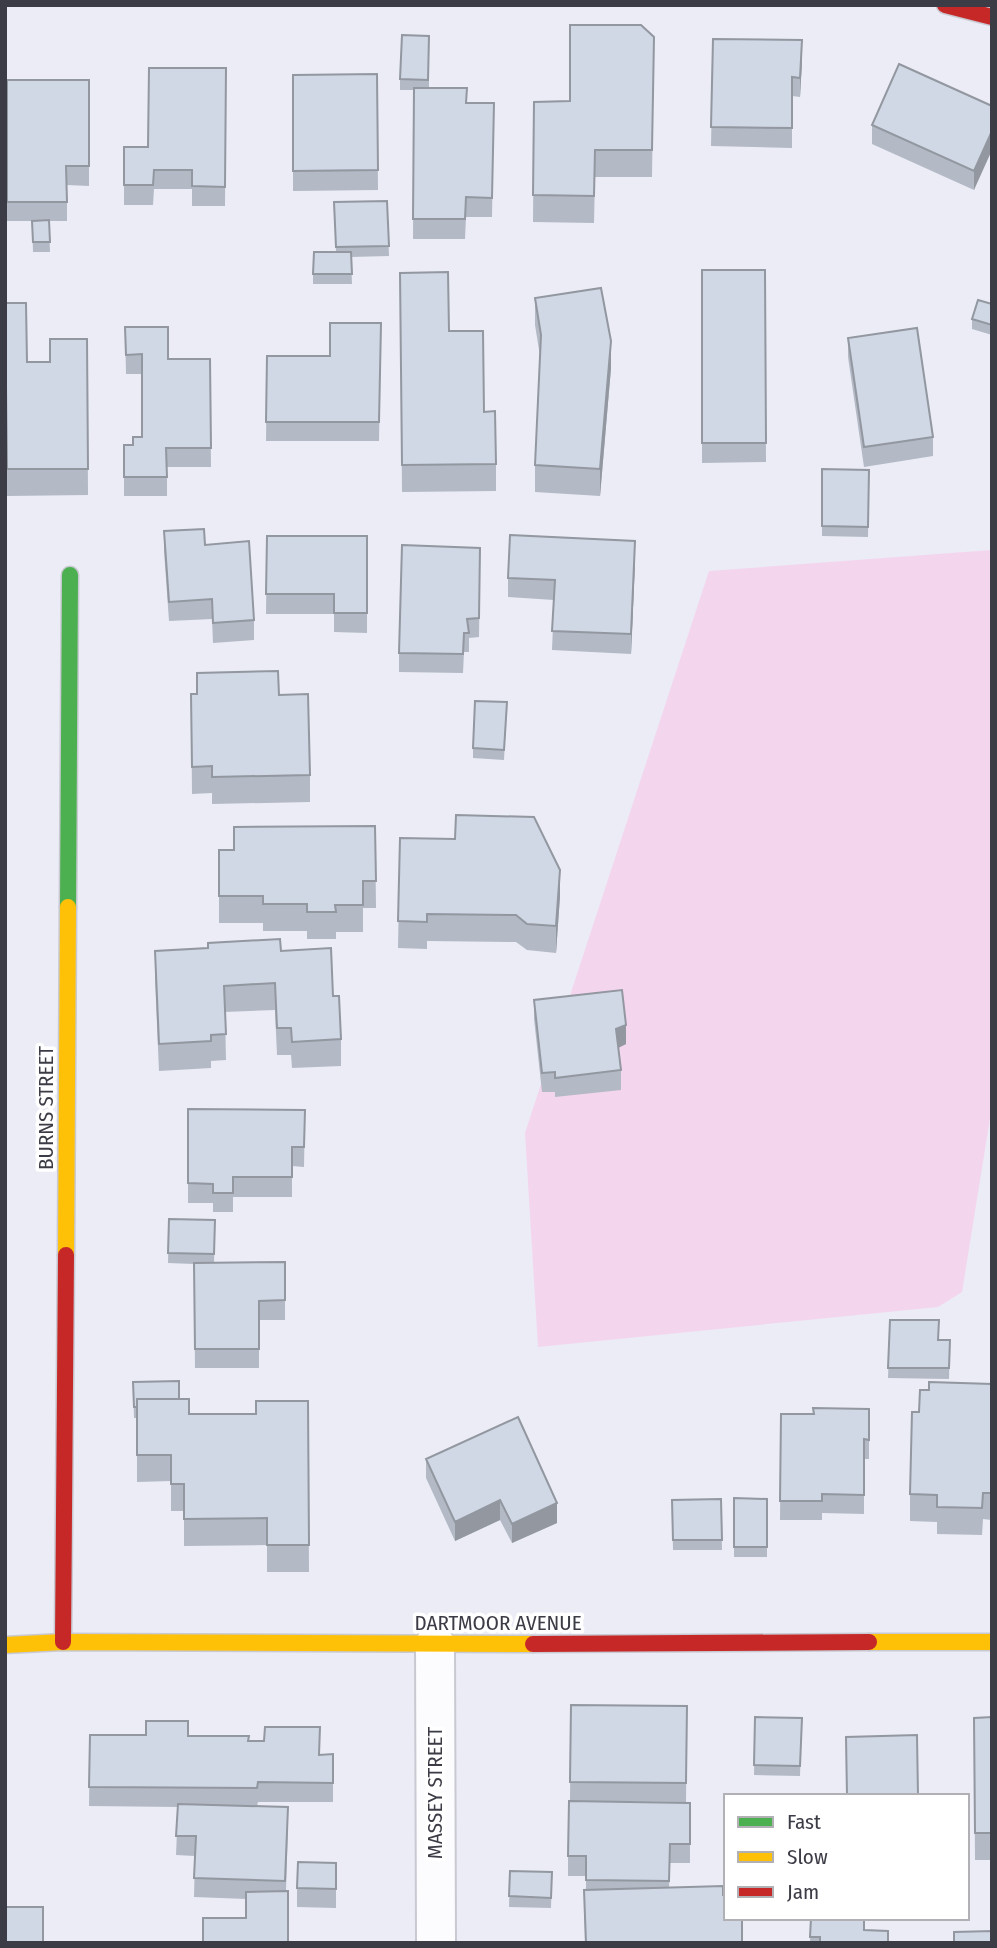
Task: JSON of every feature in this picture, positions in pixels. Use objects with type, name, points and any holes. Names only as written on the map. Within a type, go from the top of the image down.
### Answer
[{"type":"street","points":[[946,5],[992,18]]},
{"type":"street","name":"BURNS STREET","points":[[64,1642],[70,575]]},
{"type":"street","name":"DARTMOOR AVENUE","points":[[5,1646],[64,1642],[992,1642]]},
{"type":"street","name":"MASSEY STREET","points":[[435,1644],[436,1943]]},
{"type":"shaded area","points":[[992,550],[992,1106],[962,1292],[938,1307],[538,1347],[525,1133],[709,571]]},
{"type":"building","points":[[570,25],[641,25],[654,37],[652,150],[595,150],[594,196],[533,195],[534,102],[570,101]]},
{"type":"building","points":[[402,35],[429,36],[428,80],[400,79]]},
{"type":"building","points":[[713,39],[802,40],[800,78],[792,77],[792,128],[711,127]]},
{"type":"building","points":[[899,64],[992,106],[992,131],[974,171],[872,125]]},
{"type":"building","points":[[149,68],[226,68],[225,187],[192,186],[192,170],[154,170],[153,185],[124,185],[124,147],[148,147]]},
{"type":"building","points":[[377,74],[378,170],[293,171],[293,75]]},
{"type":"building","points":[[7,80],[89,80],[89,166],[66,166],[67,202],[7,202]]},
{"type":"building","points":[[414,88],[467,88],[466,103],[494,103],[492,198],[466,197],[465,219],[413,219]]},
{"type":"building","points":[[387,201],[389,246],[336,247],[334,202]]},
{"type":"building","points":[[49,220],[50,242],[33,242],[32,221]]},
{"type":"building","points":[[314,252],[351,252],[352,274],[313,274]]},
{"type":"building","points":[[702,270],[765,270],[766,443],[702,443]]},
{"type":"building","points":[[448,272],[449,331],[483,331],[484,412],[495,411],[496,464],[402,465],[400,273]]},
{"type":"building","points":[[601,288],[611,341],[600,469],[535,465],[541,335],[535,298]]},
{"type":"building","points":[[978,300],[992,304],[992,325],[972,319]]},
{"type":"building","points":[[5,303],[26,303],[27,362],[50,362],[50,339],[87,339],[88,469],[7,469]]},
{"type":"building","points":[[330,323],[381,323],[379,422],[266,422],[267,356],[330,356]]},
{"type":"building","points":[[125,327],[168,327],[168,359],[210,359],[211,448],[166,448],[167,477],[124,477],[124,445],[133,445],[133,437],[142,437],[142,354],[126,355]]},
{"type":"building","points":[[917,328],[933,437],[864,447],[848,338]]},
{"type":"building","points":[[822,469],[869,470],[868,527],[822,526]]},
{"type":"building","points":[[204,529],[205,545],[249,541],[254,620],[213,623],[212,599],[169,602],[164,531]]},
{"type":"building","points":[[510,535],[635,541],[631,634],[552,631],[555,580],[508,578]]},
{"type":"building","points":[[267,536],[367,536],[367,613],[334,613],[334,594],[266,594]]},
{"type":"building","points":[[402,545],[480,548],[479,618],[467,619],[469,633],[464,633],[463,654],[399,653]]},
{"type":"building","points":[[278,671],[279,695],[308,694],[310,775],[212,777],[212,766],[192,767],[191,694],[197,694],[197,673]]},
{"type":"building","points":[[475,701],[507,702],[504,750],[473,748]]},
{"type":"building","points":[[456,815],[534,817],[560,870],[556,926],[527,924],[516,915],[427,914],[427,922],[398,921],[400,838],[455,839]]},
{"type":"building","points":[[375,826],[376,881],[363,881],[363,905],[335,905],[336,912],[307,912],[307,904],[263,904],[263,896],[219,896],[219,850],[234,850],[234,827]]},
{"type":"building","points":[[280,939],[281,951],[331,948],[333,996],[339,996],[341,1039],[292,1042],[291,1028],[277,1028],[275,983],[224,986],[226,1034],[211,1035],[211,1041],[159,1044],[155,951],[208,948],[208,943]]},
{"type":"building","points":[[622,990],[626,1025],[616,1029],[621,1070],[555,1078],[555,1072],[542,1073],[534,1000]]},
{"type":"building","points":[[188,1109],[305,1110],[304,1147],[292,1147],[292,1177],[233,1177],[233,1193],[213,1193],[213,1184],[188,1183]]},
{"type":"building","points":[[169,1219],[215,1220],[214,1254],[168,1253]]},
{"type":"building","points":[[285,1262],[285,1300],[259,1301],[259,1349],[195,1349],[194,1263]]},
{"type":"building","points":[[890,1320],[939,1320],[938,1340],[950,1340],[949,1368],[888,1368]]},
{"type":"building","points":[[179,1381],[179,1399],[137,1399],[137,1407],[134,1407],[133,1382]]},
{"type":"building","points":[[929,1382],[992,1384],[992,1493],[983,1493],[982,1508],[937,1507],[937,1495],[910,1494],[912,1412],[919,1412],[920,1390],[929,1390]]},
{"type":"building","points":[[137,1399],[189,1399],[189,1414],[256,1414],[256,1401],[308,1401],[309,1545],[267,1545],[267,1518],[184,1519],[184,1484],[171,1484],[171,1455],[137,1455]]},
{"type":"building","points":[[813,1408],[869,1409],[869,1440],[864,1439],[864,1495],[822,1494],[822,1501],[780,1501],[781,1414],[814,1414]]},
{"type":"building","points":[[518,1417],[557,1503],[512,1524],[500,1500],[455,1522],[426,1459]]},
{"type":"building","points":[[734,1498],[767,1499],[767,1547],[734,1547]]},
{"type":"building","points":[[721,1499],[722,1540],[673,1540],[672,1500]]},
{"type":"building","points":[[571,1705],[687,1706],[686,1783],[570,1782]]},
{"type":"building","points":[[755,1717],[802,1718],[800,1766],[754,1765]]},
{"type":"building","points":[[992,1717],[992,1833],[975,1833],[974,1718]]},
{"type":"building","points":[[146,1721],[188,1721],[188,1736],[249,1736],[248,1741],[264,1741],[265,1727],[320,1727],[319,1755],[333,1754],[333,1783],[258,1782],[257,1788],[89,1787],[90,1735],[146,1735]]},
{"type":"building","points":[[917,1735],[918,1794],[847,1794],[846,1737]]},
{"type":"building","points":[[569,1801],[690,1803],[690,1844],[670,1844],[669,1881],[586,1880],[586,1856],[568,1856]]},
{"type":"building","points":[[178,1804],[288,1807],[285,1881],[194,1878],[196,1836],[176,1836]]},
{"type":"building","points":[[298,1862],[336,1863],[336,1889],[297,1888]]},
{"type":"building","points":[[510,1871],[552,1872],[551,1898],[509,1896]]},
{"type":"building","points":[[723,1886],[724,1920],[742,1920],[742,1943],[586,1943],[584,1890]]},
{"type":"building","points":[[288,1891],[288,1943],[203,1943],[203,1918],[246,1918],[246,1892]]},
{"type":"building","points":[[5,1907],[43,1907],[43,1943],[5,1943]]},
{"type":"building","points":[[811,1920],[864,1920],[864,1930],[888,1931],[888,1942],[918,1943],[820,1943],[820,1937],[810,1937]]},
{"type":"building","points":[[992,1931],[992,1943],[954,1943],[954,1932]]},
{"type":"traffic: fast","points":[[68,907],[70,575]]},
{"type":"traffic: slow","points":[[66,1255],[68,907]]},
{"type":"traffic: slow","points":[[5,1645],[63,1642],[533,1644]]},
{"type":"traffic: slow","points":[[869,1642],[992,1642]]},
{"type":"traffic: jam","points":[[945,5],[992,17]]},
{"type":"traffic: jam","points":[[63,1642],[66,1255]]},
{"type":"traffic: jam","points":[[533,1644],[869,1642]]}]
